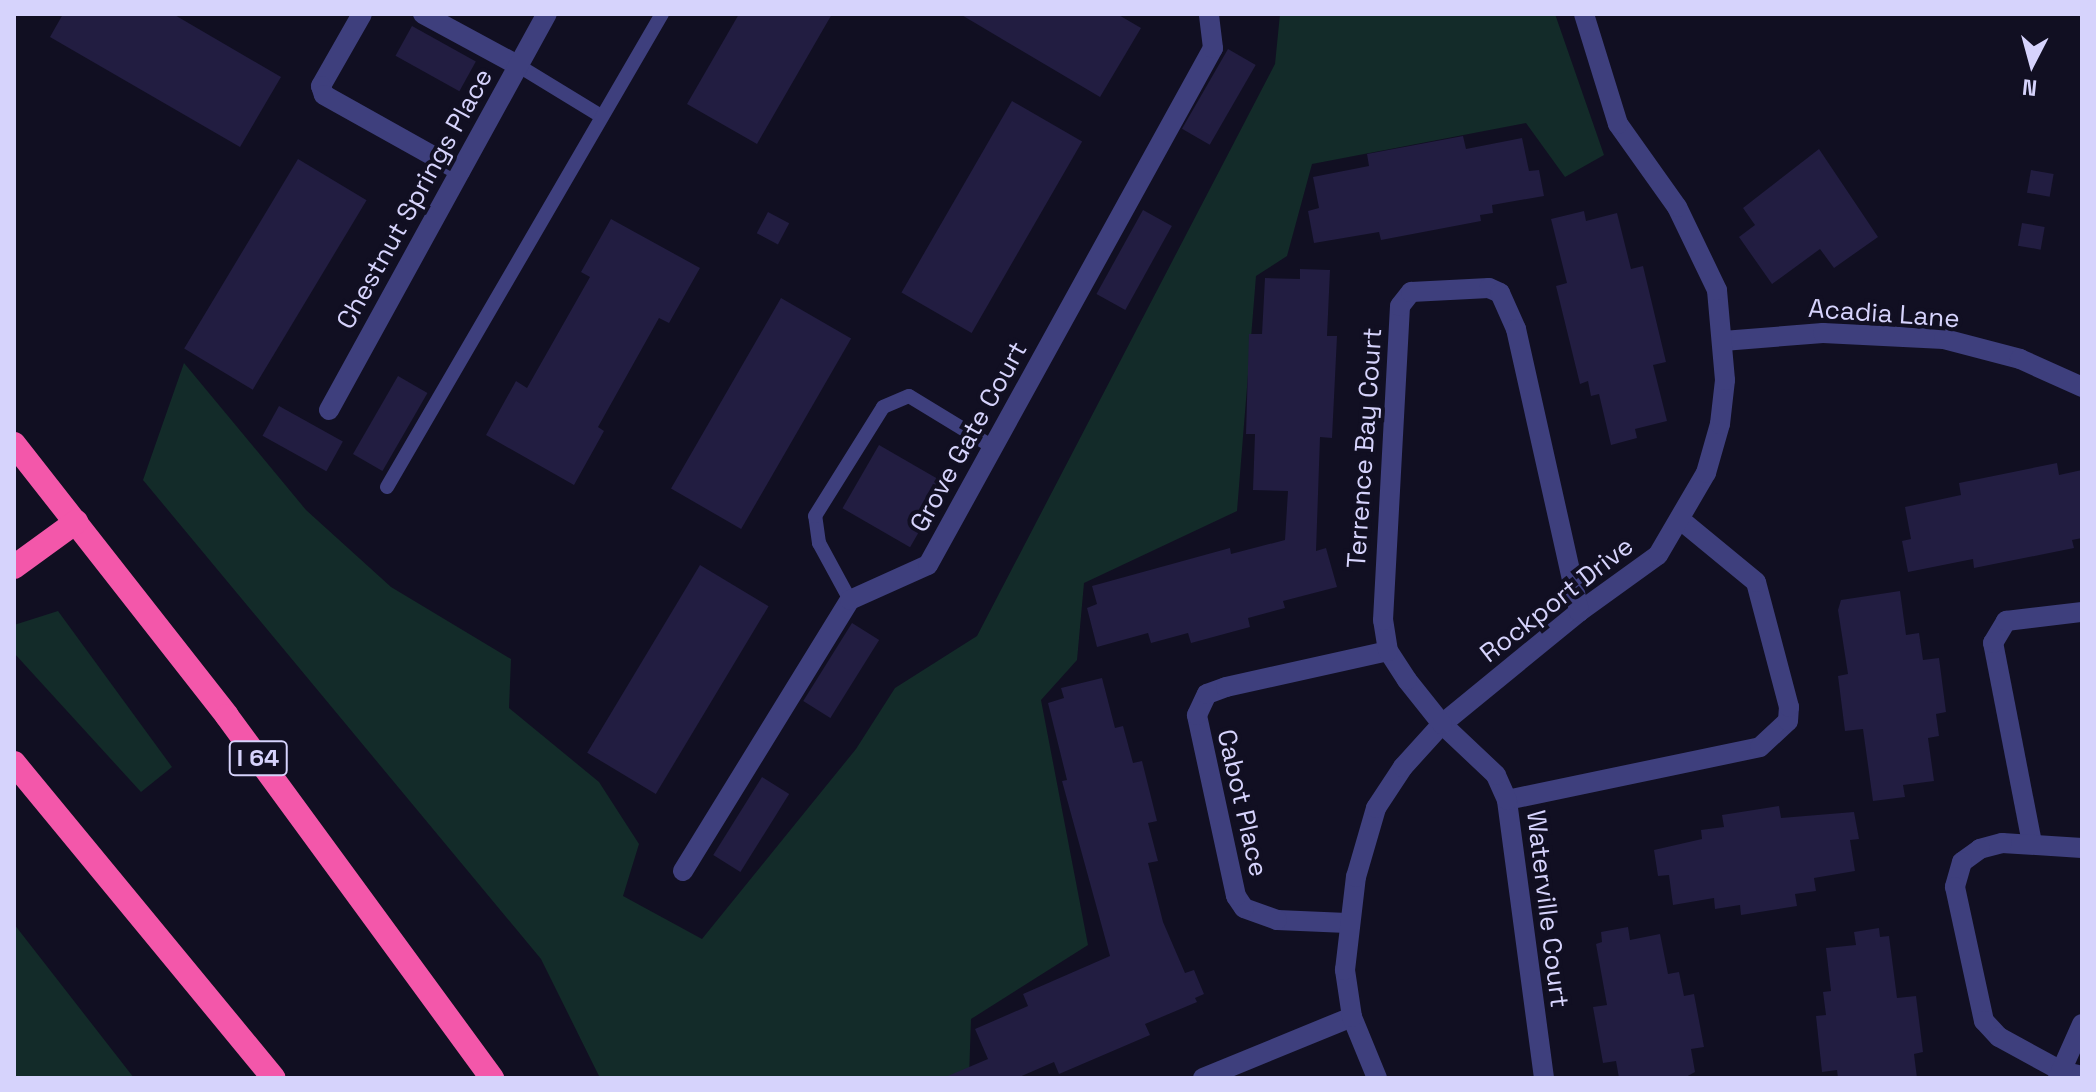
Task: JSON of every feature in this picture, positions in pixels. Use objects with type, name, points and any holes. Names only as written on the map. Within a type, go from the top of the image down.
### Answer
[{"type":"highway","name":"I 64","points":[[14,444],[227,716],[492,1078]]},
{"type":"highway","points":[[14,567],[76,522]]},
{"type":"highway","points":[[14,763],[274,1078]]},
{"type":"street","points":[[362,14],[321,86],[324,95],[460,171]]},
{"type":"street","points":[[423,14],[519,66]]},
{"type":"street","name":"Chestnut Springs Place","points":[[329,410],[547,14]]},
{"type":"street","name":"Rockport Drive","points":[[1377,1078],[1352,1017],[1345,970],[1347,923],[1376,808],[1403,767],[1442,724],[1579,612],[1658,555],[1682,521],[1706,473],[1720,424],[1723,341],[1717,290],[1677,207],[1618,124],[1584,14]]},
{"type":"street","name":"Grove Gate Court","points":[[850,600],[928,565],[1213,48],[1210,16]]},
{"type":"street","name":"Terrence Bay Court","points":[[1442,724],[1388,651],[1381,592],[1400,306],[1411,292],[1489,288],[1500,293],[1516,329],[1579,612]]},
{"type":"street","name":"Acadia Lane","points":[[1723,341],[1823,333],[1944,339],[2020,359],[2082,387]]},
{"type":"street","points":[[1507,800],[1760,747],[1788,721],[1789,707],[1756,582],[1682,521]]},
{"type":"street","points":[[683,871],[850,600]]},
{"type":"street","points":[[2032,843],[1993,643],[2006,621],[2082,612]]},
{"type":"street","name":"Cabot Place","points":[[1347,923],[1277,920],[1244,908],[1236,896],[1197,715],[1207,694],[1226,687],[1388,651]]},
{"type":"street","name":"Waterville Court","points":[[1442,724],[1479,756],[1507,800],[1544,1078]]},
{"type":"street","points":[[2082,848],[2032,843],[1980,849],[1962,862],[1955,887],[1984,1021],[1999,1037],[2059,1074],[2082,1076]]},
{"type":"street","points":[[1203,1078],[1352,1017]]},
{"type":"street","points":[[2059,1074],[2082,1024]]},
{"type":"lane","points":[[387,487],[662,14]]},
{"type":"lane","points":[[519,66],[601,116]]},
{"type":"lane","points":[[850,600],[819,543],[815,516],[883,407],[909,396],[993,447]]},
{"type":"green space","points":[[1280,14],[1555,14],[1604,155],[1565,177],[1526,123],[1312,164],[1287,256],[1256,276],[1237,511],[1084,583],[1077,660],[1041,700],[1088,945],[971,1019],[969,1078],[600,1078],[541,959],[143,480],[184,363],[306,510],[391,587],[511,659],[509,708],[599,782],[639,844],[623,896],[702,939],[856,749],[895,688],[977,636],[1275,64]]},
{"type":"green space","points":[[58,611],[172,767],[141,792],[14,653],[14,625]]},
{"type":"green space","points":[[14,924],[134,1078],[14,1077]]},
{"type":"building","points":[[63,14],[173,14],[281,77],[240,147],[50,37]]},
{"type":"building","points":[[739,14],[832,14],[757,144],[687,104]]},
{"type":"building","points":[[960,14],[1117,14],[1141,28],[1100,97]]},
{"type":"building","points":[[412,26],[476,61],[459,91],[396,56]]},
{"type":"building","points":[[1228,49],[1256,65],[1210,145],[1182,129]]},
{"type":"building","points":[[1012,101],[1082,141],[972,333],[902,292]]},
{"type":"building","points":[[1463,136],[1466,149],[1522,138],[1529,171],[1539,170],[1544,196],[1492,205],[1493,213],[1480,215],[1481,221],[1381,240],[1379,232],[1314,243],[1308,211],[1319,208],[1313,177],[1369,166],[1367,154]]},
{"type":"building","points":[[1819,149],[1878,237],[1834,268],[1820,249],[1772,284],[1739,237],[1755,225],[1743,208]]},
{"type":"building","points":[[298,159],[367,200],[253,390],[184,348]]},
{"type":"building","points":[[2031,170],[2054,174],[2050,197],[2027,193]]},
{"type":"building","points":[[1143,210],[1172,226],[1125,310],[1096,294]]},
{"type":"building","points":[[1584,211],[1586,221],[1617,213],[1631,269],[1643,266],[1666,362],[1653,365],[1667,421],[1635,429],[1637,438],[1611,445],[1599,394],[1591,396],[1588,381],[1580,384],[1556,286],[1567,283],[1551,219]]},
{"type":"building","points":[[768,212],[789,223],[778,244],[757,233]]},
{"type":"building","points":[[611,219],[700,268],[669,323],[659,318],[598,427],[604,431],[574,485],[486,435],[516,381],[527,388],[590,277],[581,272]]},
{"type":"building","points":[[2022,223],[2045,227],[2041,250],[2018,246]]},
{"type":"building","points":[[1300,269],[1330,270],[1327,336],[1337,336],[1332,438],[1320,437],[1316,551],[1326,548],[1337,587],[1283,601],[1285,608],[1248,618],[1250,627],[1191,643],[1188,633],[1151,643],[1148,633],[1097,647],[1087,608],[1097,604],[1092,586],[1230,548],[1231,554],[1285,540],[1288,491],[1253,490],[1255,434],[1246,434],[1249,334],[1262,334],[1265,278],[1300,279]]},
{"type":"building","points":[[781,298],[851,339],[741,529],[671,489]]},
{"type":"building","points":[[398,376],[427,393],[382,471],[353,454]]},
{"type":"building","points":[[279,406],[343,441],[326,471],[263,436]]},
{"type":"building","points":[[879,445],[947,484],[910,547],[842,508]]},
{"type":"building","points":[[2057,463],[2059,475],[2082,470],[2082,538],[2072,540],[2074,548],[1974,568],[1973,559],[1908,572],[1902,541],[1911,539],[1905,507],[1961,495],[1959,483]]},
{"type":"building","points":[[700,565],[769,606],[656,794],[587,753]]},
{"type":"building","points":[[1900,591],[1906,635],[1919,633],[1923,660],[1939,658],[1946,712],[1936,714],[1939,736],[1928,738],[1934,781],[1903,785],[1905,797],[1873,801],[1863,729],[1845,731],[1838,676],[1848,674],[1838,610],[1841,600]]},
{"type":"building","points":[[852,623],[879,640],[830,718],[803,701]]},
{"type":"building","points":[[1102,678],[1115,728],[1123,726],[1133,763],[1142,761],[1157,821],[1148,823],[1158,861],[1148,863],[1163,922],[1185,973],[1194,970],[1204,994],[1195,998],[1197,1002],[1145,1024],[1150,1035],[1059,1074],[1054,1062],[1017,1078],[943,1078],[988,1059],[975,1029],[1028,1006],[1023,994],[1110,956],[1062,781],[1067,780],[1048,703],[1064,698],[1061,688]]},
{"type":"building","points":[[762,777],[789,794],[740,872],[713,855]]},
{"type":"building","points":[[1779,806],[1781,818],[1854,812],[1859,839],[1850,840],[1855,871],[1814,878],[1816,891],[1795,894],[1797,906],[1741,915],[1740,905],[1715,909],[1714,898],[1673,905],[1669,875],[1658,876],[1654,850],[1702,839],[1701,830],[1724,827],[1722,815]]},
{"type":"building","points":[[1628,927],[1630,940],[1660,934],[1668,974],[1679,972],[1684,996],[1694,994],[1704,1047],[1691,1049],[1695,1072],[1684,1078],[1619,1078],[1616,1061],[1603,1063],[1593,1007],[1607,1005],[1596,944],[1602,942],[1601,932]]},
{"type":"building","points":[[1879,928],[1880,937],[1889,936],[1897,998],[1916,996],[1923,1052],[1914,1054],[1917,1078],[1838,1078],[1837,1070],[1822,1072],[1816,1016],[1826,1015],[1823,992],[1831,991],[1826,948],[1856,945],[1854,932]]}]
